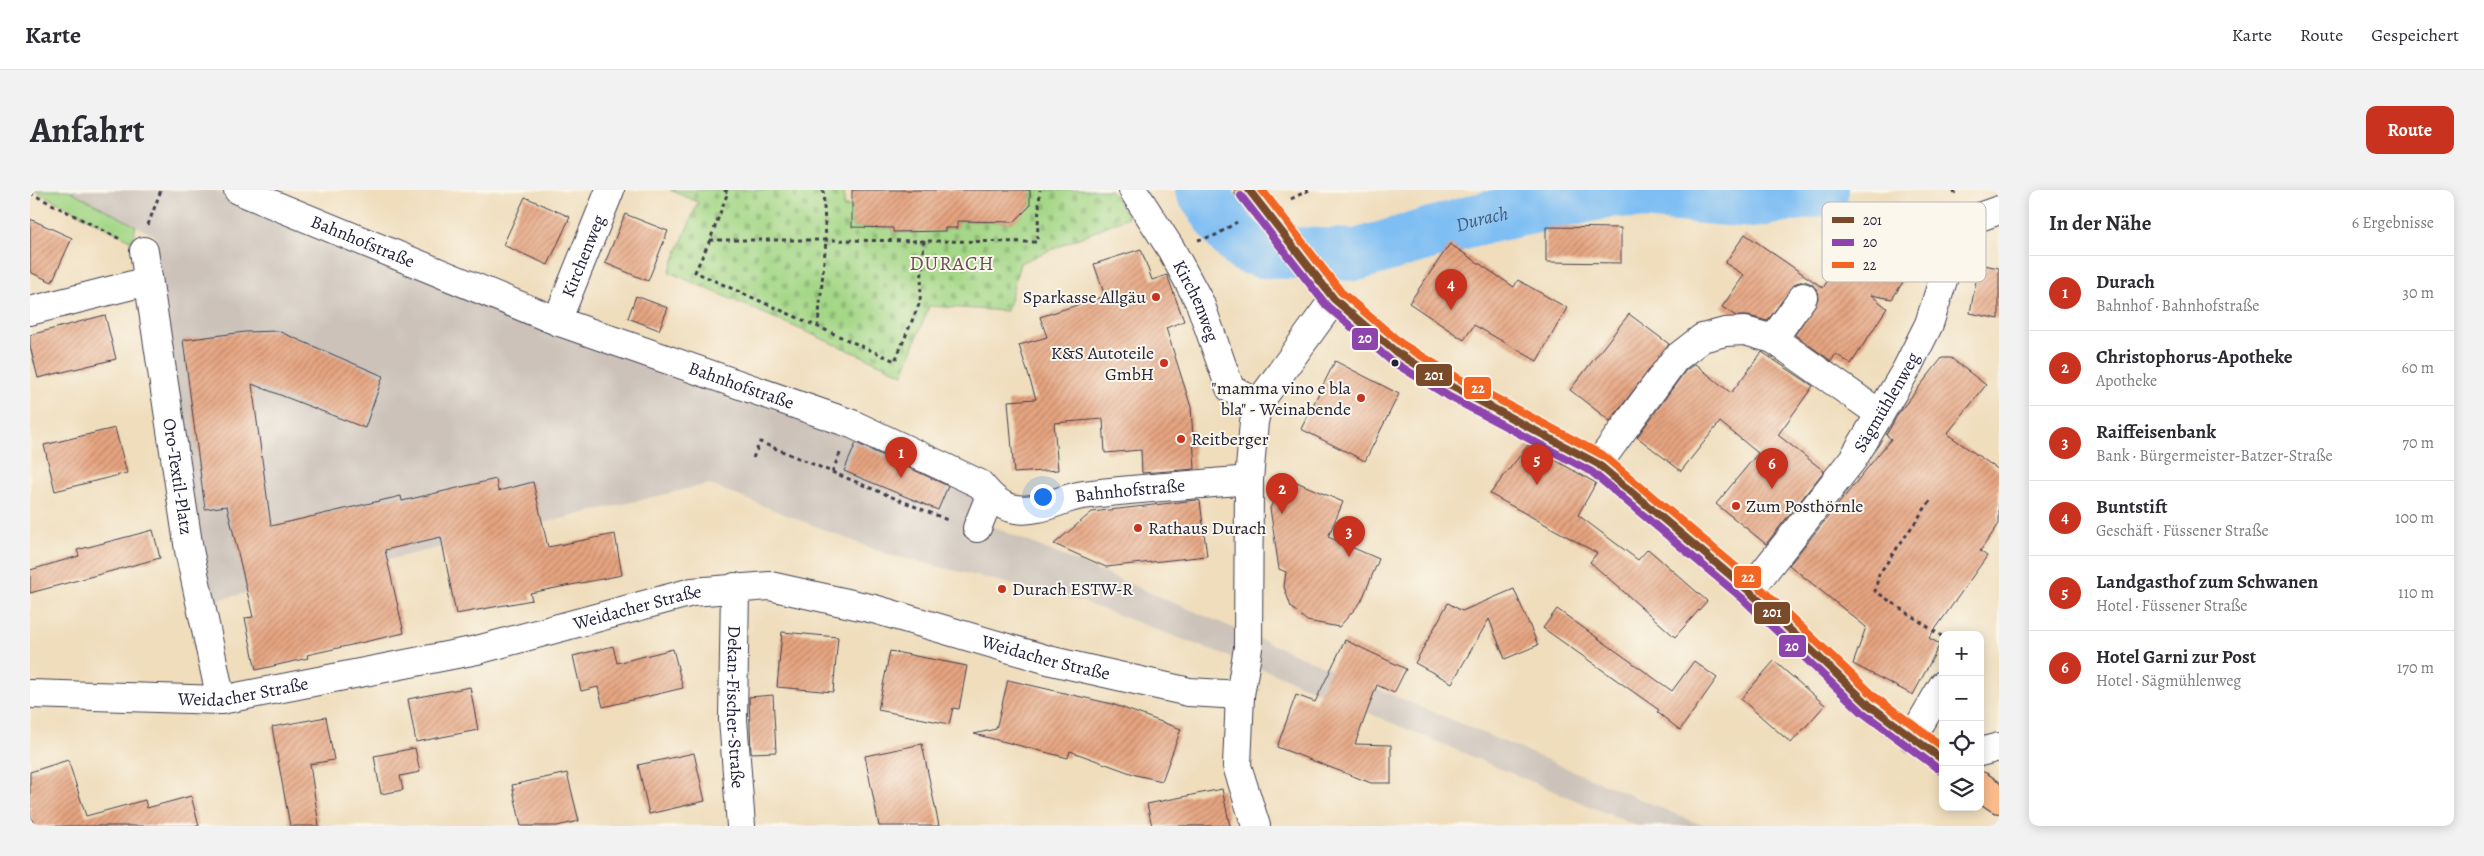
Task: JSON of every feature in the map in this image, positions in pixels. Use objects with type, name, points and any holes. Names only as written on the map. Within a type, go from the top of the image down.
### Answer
[{"type":"main road","points":[[1249,190],[1311,272],[1334,299],[1396,352],[1453,386],[1598,464],[1749,591],[1869,705],[1939,757]]},
{"type":"main road","points":[[1984,789],[1999,799]]},
{"type":"street","name":"Bahnhofstraße","points":[[238,190],[557,321],[852,424],[980,484],[990,496],[1004,506],[1018,510],[1040,508],[1080,495],[1249,480]]},
{"type":"street","name":"Kirchenweg","points":[[557,321],[610,190]]},
{"type":"street","name":"Kirchenweg","points":[[1133,190],[1171,249],[1200,303],[1230,388],[1258,404]]},
{"type":"street","name":"Sägmühlenweg","points":[[1986,215],[1999,210]]},
{"type":"street","name":"Oro-Textil-Platz","points":[[144,251],[190,550],[221,700]]},
{"type":"street","points":[[30,311],[148,280]]},
{"type":"street","name":"Sägmühlenweg","points":[[1749,591],[1854,459],[1906,370],[1929,324],[1942,282]]},
{"type":"street","points":[[1773,339],[1803,297]]},
{"type":"street","points":[[1256,826],[1237,766],[1240,695],[1248,648],[1249,480],[1254,422],[1258,404],[1334,299]]},
{"type":"street","points":[[1598,464],[1674,359],[1688,346],[1702,338],[1725,332],[1746,331],[1773,339],[1880,414]]},
{"type":"street","points":[[968,526],[990,496]]},
{"type":"street","name":"Weidacher Straße","points":[[30,694],[221,700],[477,650],[692,592],[735,587],[770,586],[874,609],[1061,663],[1188,692],[1240,695]]},
{"type":"street","name":"Dekan-Fischer-Straße","points":[[735,587],[733,719],[741,826]]},
{"type":"street","points":[[1912,738],[1939,692]]},
{"type":"street","points":[[1984,751],[1999,747]]},
{"type":"path","points":[[30,193],[144,251],[150,218],[161,190]]},
{"type":"path","points":[[724,190],[728,192],[710,240],[695,272],[818,325],[895,361],[920,302],[924,240]]},
{"type":"path","points":[[818,325],[826,240],[823,190]]},
{"type":"path","points":[[710,240],[1037,242],[1040,190]]},
{"type":"path","points":[[1216,235],[1242,220]]},
{"type":"path","points":[[753,458],[760,442],[968,526]]},
{"type":"path","points":[[832,472],[834,467]]},
{"type":"path","points":[[1930,501],[1878,574],[1875,591],[1939,633]]},
{"type":"shaded area","points":[[69,190],[214,190],[284,220],[978,486],[977,520],[1704,826],[1637,826],[1278,675],[1080,601],[886,554],[708,484],[209,602],[152,255],[155,236]]},
{"type":"green space","points":[[34,190],[69,190],[136,226],[132,241]]},
{"type":"green space","points":[[670,190],[844,190],[844,206],[852,206],[852,227],[893,228],[893,232],[916,232],[917,228],[945,231],[945,228],[957,228],[957,221],[1013,222],[1030,206],[1030,190],[1111,190],[1128,217],[1020,263],[1007,311],[929,306],[903,374],[669,272],[698,202]]},
{"type":"building","points":[[852,190],[1030,190],[1030,206],[1014,222],[957,221],[957,228],[945,228],[945,231],[893,232],[893,228],[852,227]]},
{"type":"building","points":[[525,197],[570,217],[548,265],[503,245]]},
{"type":"building","points":[[625,214],[668,231],[648,281],[605,263]]},
{"type":"building","points":[[30,219],[72,238],[52,282],[30,272]]},
{"type":"building","points":[[1546,227],[1621,228],[1621,263],[1546,262]]},
{"type":"building","points":[[1745,234],[1823,288],[1827,282],[1903,282],[1892,299],[1871,295],[1887,308],[1851,364],[1836,354],[1831,361],[1795,335],[1818,299],[1817,290],[1812,284],[1804,281],[1796,283],[1767,321],[1749,316],[1736,316],[1722,307],[1744,275],[1725,263]]},
{"type":"building","points":[[1450,244],[1514,287],[1518,280],[1567,308],[1537,361],[1474,325],[1464,340],[1409,303]]},
{"type":"building","points":[[1141,249],[1152,280],[1167,275],[1184,321],[1166,328],[1191,407],[1195,469],[1142,473],[1141,450],[1105,453],[1103,419],[1054,423],[1058,470],[1014,473],[1008,401],[1036,399],[1019,345],[1047,337],[1040,317],[1105,296],[1094,264]]},
{"type":"building","points":[[1986,265],[1999,268],[1999,319],[1970,313],[1976,282],[1986,282]]},
{"type":"building","points":[[636,296],[668,308],[659,330],[628,318]]},
{"type":"building","points":[[1629,314],[1669,344],[1610,421],[1570,390]]},
{"type":"building","points":[[105,315],[116,359],[38,378],[30,346],[30,335]]},
{"type":"building","points":[[278,331],[383,376],[365,428],[252,384],[271,526],[401,496],[402,501],[496,479],[498,491],[533,482],[548,547],[615,534],[622,575],[530,593],[532,600],[456,614],[441,537],[385,550],[404,633],[307,655],[308,658],[256,670],[245,618],[253,617],[227,506],[205,509],[183,340],[245,332]]},
{"type":"building","points":[[1762,352],[1813,386],[1778,435],[1824,471],[1766,544],[1716,504],[1758,453],[1720,422],[1681,471],[1637,437],[1686,370],[1695,364],[1731,393]]},
{"type":"building","points":[[1942,358],[1951,358],[1986,385],[1947,434],[1999,470],[1999,524],[1980,551],[1987,556],[1929,638],[1939,643],[1939,646],[1913,695],[1853,664],[1866,627],[1789,565],[1891,439],[1886,435],[1900,411]]},
{"type":"building","points":[[1335,361],[1399,394],[1365,461],[1301,429]]},
{"type":"building","points":[[115,428],[127,473],[55,491],[44,445]]},
{"type":"building","points":[[856,443],[948,486],[938,510],[844,471]]},
{"type":"building","points":[[1528,445],[1596,483],[1578,515],[1638,560],[1648,549],[1707,601],[1675,637],[1590,562],[1597,553],[1490,494]]},
{"type":"building","points":[[1285,477],[1343,502],[1328,537],[1379,559],[1361,602],[1339,627],[1307,621],[1291,607],[1284,587],[1286,572],[1279,569],[1270,508]]},
{"type":"building","name":"Rathaus Durach","points":[[1200,501],[1207,556],[1106,567],[1054,544],[1092,512]]},
{"type":"building","points":[[153,530],[160,558],[30,593],[30,570],[79,556],[77,550]]},
{"type":"building","points":[[1514,589],[1538,645],[1505,659],[1489,619],[1452,683],[1415,663],[1448,603],[1462,611]]},
{"type":"building","points":[[1557,609],[1672,691],[1694,661],[1717,678],[1680,730],[1657,712],[1659,710],[1543,628]]},
{"type":"building","points":[[782,632],[838,637],[833,692],[777,687]]},
{"type":"building","points":[[1345,640],[1406,669],[1394,693],[1377,685],[1355,744],[1391,745],[1391,783],[1371,783],[1277,747],[1296,695],[1315,702]]},
{"type":"building","points":[[613,646],[617,663],[673,649],[683,688],[603,707],[598,687],[581,691],[573,656]]},
{"type":"building","points":[[890,651],[967,666],[959,709],[953,708],[949,724],[878,710]]},
{"type":"building","points":[[1774,661],[1825,705],[1791,743],[1741,699]]},
{"type":"building","points":[[1008,680],[1112,704],[1181,729],[1162,781],[1136,775],[1070,751],[1068,758],[974,734],[996,729]]},
{"type":"building","points":[[470,687],[478,730],[416,742],[408,699]]},
{"type":"building","points":[[773,695],[776,752],[751,753],[749,697]]},
{"type":"building","points":[[326,717],[334,760],[310,764],[319,826],[290,826],[272,727]]},
{"type":"building","points":[[922,744],[939,826],[879,826],[865,756]]},
{"type":"building","points":[[415,748],[420,772],[400,776],[403,790],[381,794],[374,756]]},
{"type":"building","points":[[694,753],[705,801],[649,814],[638,765]]},
{"type":"building","points":[[68,760],[86,816],[145,800],[147,808],[191,796],[199,826],[34,826],[30,814],[30,772]]},
{"type":"building","points":[[567,773],[579,821],[557,826],[521,826],[512,785]]},
{"type":"building","points":[[1222,789],[1230,826],[1152,826],[1147,804]]},
{"type":"waterway","name":"Durach","points":[[1201,190],[1231,233],[1245,247],[1261,252],[1356,255],[1480,219],[1614,191],[1754,202],[1823,190]]},
{"type":"transit line","name":"201","points":[[1249,190],[1334,299],[1396,352],[1453,387],[1598,464],[1749,591],[1869,705],[1939,757]]},
{"type":"transit line","name":"22","points":[[1262,190],[1341,292],[1402,344],[1458,378],[1604,456],[1755,583],[1875,697],[1939,744]]},
{"type":"transit line","name":"20","points":[[1241,196],[1327,306],[1390,360],[1448,396],[1592,472],[1742,598],[1862,712],[1937,768]]},
{"type":"place","name":"Sparkasse Allgäu","points":[[1156,297]]},
{"type":"place","name":"Buntstift","points":[[1451,310]]},
{"type":"place","name":"K&S Autoteile GmbH","points":[[1164,363]]},
{"type":"place","name":"\"mamma vino e bla bla\" - Weinabende","points":[[1361,398]]},
{"type":"place","name":"Reitberger","points":[[1181,439]]},
{"type":"place","name":"Durach","points":[[901,478]]},
{"type":"place","name":"Landgasthof zum Schwanen","points":[[1537,485]]},
{"type":"place","name":"Hotel Garni zur Post","points":[[1772,489]]},
{"type":"place","name":"Zum Posthörnle","points":[[1736,506]]},
{"type":"place","name":"Christophorus-Apotheke","points":[[1282,514]]},
{"type":"place","name":"Rathaus Durach","points":[[1138,528]]},
{"type":"place","name":"Raiffeisenbank","points":[[1349,557]]},
{"type":"place","name":"Durach ESTW-R","points":[[1002,589]]},
{"type":"district","name":"DURACH","points":[[952,263]]}]
